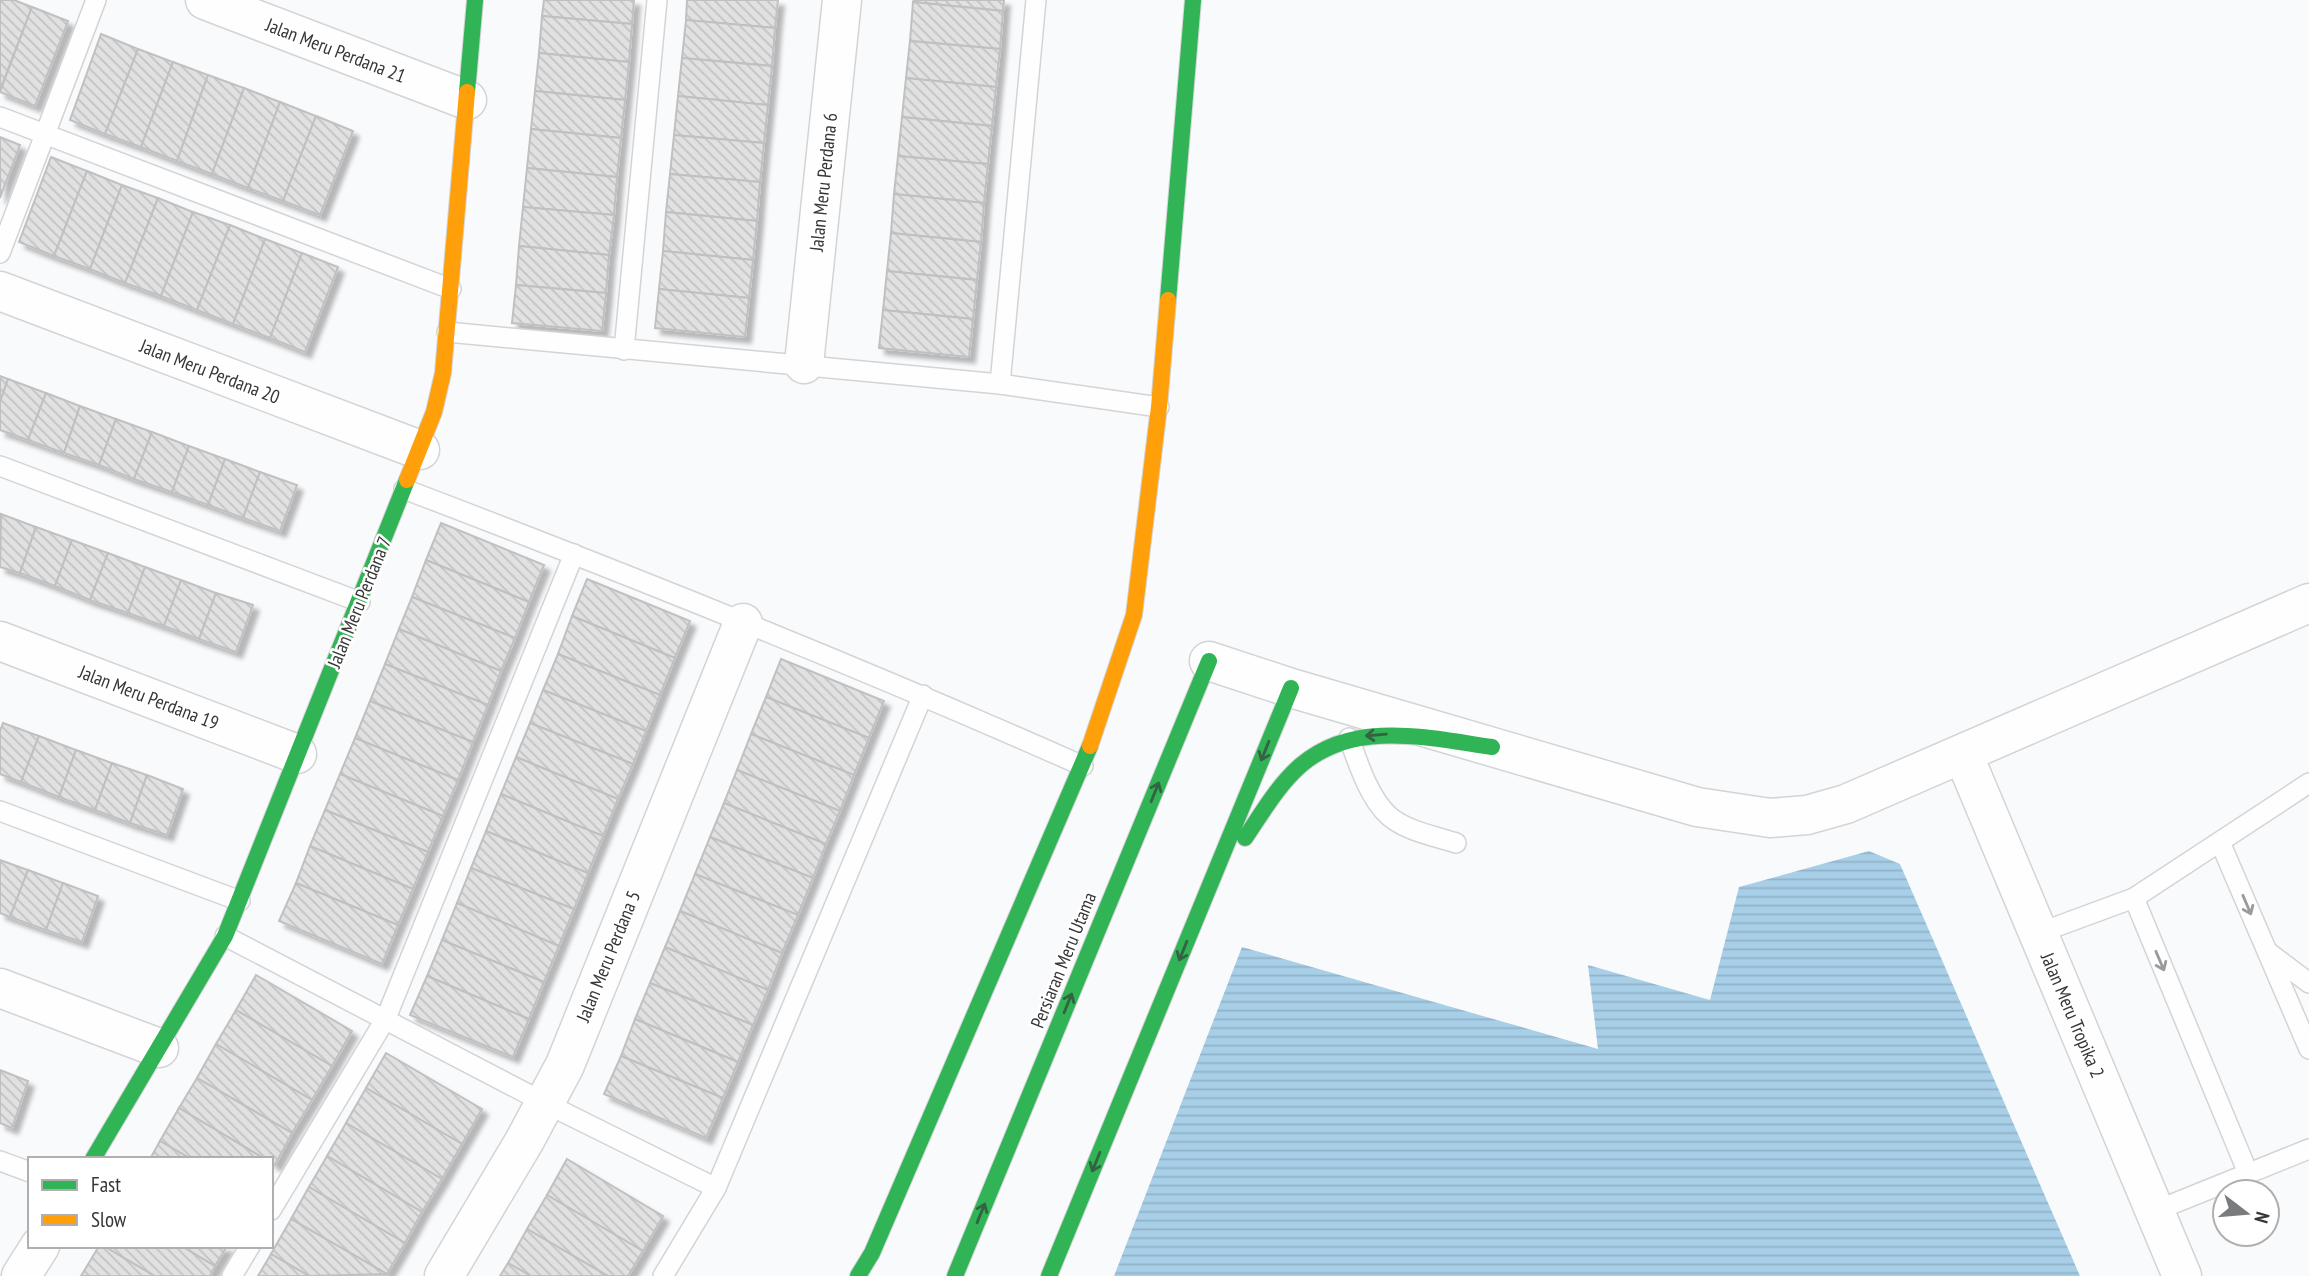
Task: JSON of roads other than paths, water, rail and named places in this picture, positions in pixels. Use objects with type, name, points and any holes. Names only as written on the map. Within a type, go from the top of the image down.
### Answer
[{"type":"street","name":"Jalan Meru Perdana 21","points":[[205,0],[467,100]]},
{"type":"street","name":"Jalan Meru Perdana 7","points":[[94,1157],[225,936],[434,412],[443,373],[452,289],[474,0]]},
{"type":"street","name":"Jalan Meru Perdana 6","points":[[804,365],[842,0]]},
{"type":"street","points":[[859,1276],[872,1252],[1083,766],[1134,615],[1159,407],[1193,0]]},
{"type":"street","name":"Jalan Meru Perdana 20","points":[[0,291],[420,450]]},
{"type":"street","points":[[1209,660],[1291,688],[1697,807],[1770,818],[1807,815],[1846,804],[2309,603]]},
{"type":"street","name":"Jalan Meru Perdana 5","points":[[444,1276],[565,1065],[743,623]]},
{"type":"street","name":"Jalan Meru Perdana 19","points":[[0,641],[297,754]]},
{"type":"street","name":"Persiaran Meru Utama","points":[[955,1276],[1209,660]]},
{"type":"street","points":[[1049,1276],[1291,688]]},
{"type":"street","points":[[1209,888],[1300,766],[1323,749],[1349,738],[1386,734],[1492,747]]},
{"type":"street","name":"Jalan Meru Tropika 2","points":[[1963,754],[2182,1276]]},
{"type":"street","points":[[0,988],[159,1048]]},
{"type":"street","points":[[21,1276],[39,1248]]},
{"type":"lane","points":[[0,253],[96,0]]},
{"type":"lane","points":[[624,350],[657,0]]},
{"type":"lane","points":[[1000,384],[1036,0]]},
{"type":"lane","points":[[0,117],[452,289]]},
{"type":"lane","points":[[447,332],[1000,384],[1159,407]]},
{"type":"lane","points":[[0,466],[360,602]]},
{"type":"lane","points":[[404,489],[574,554],[923,695],[1083,766]]},
{"type":"lane","points":[[273,1207],[386,1018],[574,554]]},
{"type":"lane","points":[[663,1276],[716,1188],[923,695]]},
{"type":"lane","points":[[1349,738],[1364,780],[1389,816],[1407,827],[1456,843]]},
{"type":"lane","points":[[2039,933],[2134,898],[2309,783]]},
{"type":"lane","points":[[0,811],[240,901]]},
{"type":"lane","points":[[2220,842],[2309,1049]]},
{"type":"lane","points":[[2134,898],[2248,1173]]},
{"type":"lane","points":[[225,936],[545,1103],[716,1188]]},
{"type":"lane","points":[[2267,951],[2309,983]]},
{"type":"lane","points":[[2155,1211],[2309,1149]]},
{"type":"lane","points":[[0,1161],[28,1171]]},
{"type":"lane","points":[[232,1276],[249,1248]]},
{"type":"water","points":[[1869,851],[1900,864],[2080,1276],[1114,1276],[1242,947],[1598,1049],[1588,965],[1710,1000],[1739,887]]}]
